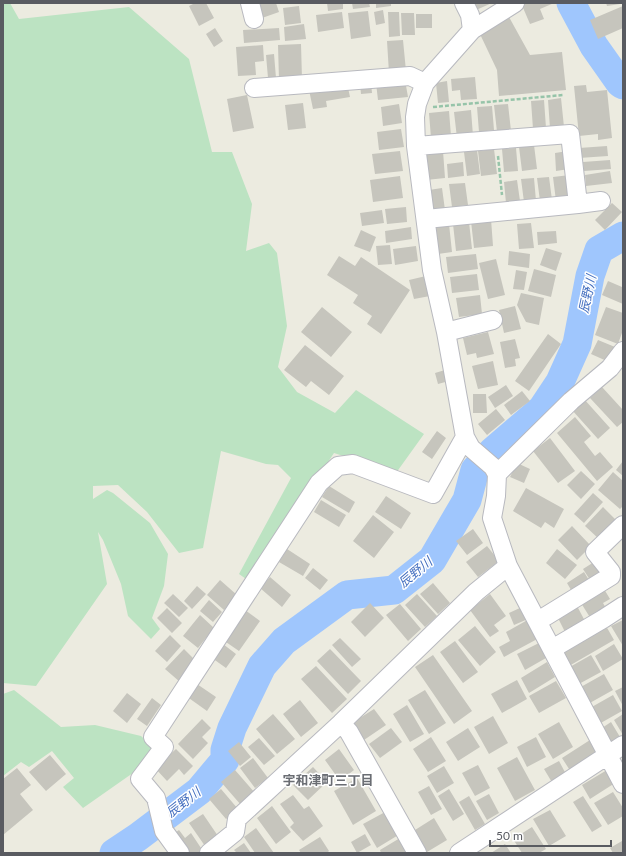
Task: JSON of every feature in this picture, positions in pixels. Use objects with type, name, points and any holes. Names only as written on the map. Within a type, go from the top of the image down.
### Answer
[{"type":"street","points":[[464,3],[470,15],[472,30]]},
{"type":"street","points":[[515,3],[472,30],[425,83],[417,104],[415,117],[416,146],[432,270],[468,443],[495,471],[496,496],[492,518],[508,566],[623,784]]},
{"type":"street","points":[[254,88],[410,76],[425,83]]},
{"type":"street","points":[[416,146],[570,134],[578,204]]},
{"type":"street","points":[[426,219],[601,201]]},
{"type":"street","points":[[446,332],[494,320]]},
{"type":"street","points":[[495,471],[571,401],[610,368],[623,350]]},
{"type":"street","points":[[180,853],[164,831],[156,798],[140,779],[164,748],[153,737],[319,483],[338,466],[353,464],[433,494],[468,443]]},
{"type":"street","points":[[538,621],[610,576],[611,572],[595,552],[623,525]]},
{"type":"street","points":[[209,853],[235,832],[237,819],[341,723],[476,592],[508,566]]},
{"type":"street","points":[[552,649],[623,606]]},
{"type":"street","points":[[341,723],[349,732],[417,853]]},
{"type":"street","points":[[459,853],[623,745]]},
{"type":"path","points":[[416,108],[563,95]]},
{"type":"path","points":[[496,140],[504,211]]},
{"type":"green space","points":[[3,3],[10,3],[19,19],[129,7],[189,59],[212,152],[232,152],[252,204],[246,251],[269,243],[277,253],[287,326],[278,367],[297,392],[335,413],[356,390],[424,434],[396,473],[334,453],[249,581],[239,574],[291,478],[278,465],[266,464],[221,451],[203,548],[179,553],[147,512],[118,485],[93,486],[93,499],[107,490],[113,493],[150,523],[168,554],[164,586],[152,618],[160,629],[151,639],[128,616],[121,584],[103,540],[98,532],[107,584],[36,686],[3,683]]},
{"type":"green space","points":[[14,690],[61,727],[95,725],[141,736],[155,749],[140,768],[83,808],[63,787],[74,778],[52,751],[29,767],[21,762],[3,776],[3,694]]},
{"type":"building","points":[[195,3],[206,3],[214,18],[199,26],[189,6]]},
{"type":"building","points":[[257,3],[276,3],[279,12],[262,18]]},
{"type":"building","points":[[327,3],[343,3],[343,9],[328,11]]},
{"type":"building","points":[[352,3],[369,3],[370,7],[353,9]]},
{"type":"building","points":[[376,3],[391,3],[391,6],[376,8]]},
{"type":"building","points":[[473,3],[492,3],[476,10]]},
{"type":"building","points":[[521,3],[554,3],[540,9],[544,19],[530,24]]},
{"type":"building","points":[[606,3],[620,3],[620,4],[607,6]]},
{"type":"building","points":[[299,6],[301,23],[285,25],[283,8]]},
{"type":"building","points":[[623,6],[623,28],[598,39],[590,20]]},
{"type":"building","points":[[383,10],[385,23],[376,25],[374,12]]},
{"type":"building","points":[[368,11],[371,36],[351,39],[348,13]]},
{"type":"building","points":[[342,12],[344,28],[318,32],[316,15]]},
{"type":"building","points":[[388,12],[399,12],[400,36],[389,37]]},
{"type":"building","points":[[401,13],[414,13],[415,35],[402,35]]},
{"type":"building","points":[[416,14],[432,14],[432,28],[416,28]]},
{"type":"building","points":[[509,17],[530,55],[562,52],[566,90],[499,96],[497,70],[479,32]]},
{"type":"building","points":[[304,24],[306,39],[285,41],[284,27]]},
{"type":"building","points":[[215,28],[223,41],[214,47],[206,34]]},
{"type":"building","points":[[279,28],[280,40],[244,43],[243,30]]},
{"type":"building","points":[[403,40],[406,71],[389,73],[387,41]]},
{"type":"building","points":[[301,44],[302,79],[279,80],[278,45]]},
{"type":"building","points":[[263,45],[264,61],[255,62],[256,75],[238,76],[236,47]]},
{"type":"building","points":[[274,54],[276,78],[268,78],[266,55]]},
{"type":"building","points":[[475,77],[477,99],[461,100],[460,90],[452,91],[451,79]]},
{"type":"building","points":[[405,80],[408,97],[378,100],[376,83]]},
{"type":"building","points":[[447,81],[449,102],[438,103],[436,83]]},
{"type":"building","points":[[347,83],[350,97],[326,101],[327,107],[313,109],[309,90]]},
{"type":"building","points":[[371,83],[372,93],[361,94],[360,84]]},
{"type":"building","points":[[586,85],[587,92],[607,90],[612,138],[598,140],[598,134],[579,136],[574,86]]},
{"type":"building","points":[[247,95],[254,128],[233,132],[227,99]]},
{"type":"building","points":[[561,98],[564,127],[550,128],[548,100]]},
{"type":"building","points":[[544,100],[546,128],[533,129],[531,101]]},
{"type":"building","points":[[303,103],[306,128],[288,130],[285,105]]},
{"type":"building","points":[[399,104],[402,123],[383,126],[381,107]]},
{"type":"building","points":[[508,104],[511,131],[497,132],[494,105]]},
{"type":"building","points":[[492,106],[494,130],[479,132],[477,107]]},
{"type":"building","points":[[471,110],[473,136],[457,138],[454,112]]},
{"type":"building","points":[[449,111],[451,136],[431,138],[429,113]]},
{"type":"building","points":[[401,129],[404,147],[379,150],[377,132]]},
{"type":"building","points":[[534,145],[537,169],[522,171],[519,147]]},
{"type":"building","points":[[607,146],[608,156],[579,158],[579,148]]},
{"type":"building","points":[[516,148],[518,171],[504,172],[502,149]]},
{"type":"building","points":[[494,149],[497,174],[481,176],[478,151]]},
{"type":"building","points":[[477,150],[480,174],[467,176],[464,152]]},
{"type":"building","points":[[400,151],[403,171],[375,174],[372,154]]},
{"type":"building","points":[[443,151],[445,178],[426,180],[423,152]]},
{"type":"building","points":[[568,151],[569,169],[556,171],[555,153]]},
{"type":"building","points":[[610,160],[611,169],[584,171],[583,162]]},
{"type":"building","points":[[463,162],[464,176],[448,178],[447,164]]},
{"type":"building","points":[[610,171],[612,183],[586,186],[585,175]]},
{"type":"building","points":[[570,175],[573,199],[556,201],[553,177]]},
{"type":"building","points":[[400,176],[403,198],[373,202],[370,180]]},
{"type":"building","points":[[549,177],[552,200],[540,201],[537,178]]},
{"type":"building","points":[[534,178],[536,201],[524,202],[521,179]]},
{"type":"building","points":[[517,180],[520,201],[506,203],[504,182]]},
{"type":"building","points":[[465,183],[468,205],[452,207],[449,184]]},
{"type":"building","points":[[442,188],[445,210],[431,211],[429,190]]},
{"type":"building","points":[[612,203],[622,212],[605,230],[595,220]]},
{"type":"building","points":[[406,207],[407,222],[387,224],[385,209]]},
{"type":"building","points":[[382,210],[384,223],[362,226],[360,213]]},
{"type":"building","points":[[491,219],[493,246],[474,248],[471,221]]},
{"type":"building","points":[[469,222],[472,249],[456,251],[453,224]]},
{"type":"building","points":[[531,223],[534,248],[519,249],[517,224]]},
{"type":"building","points":[[449,224],[452,252],[438,254],[435,225]]},
{"type":"building","points":[[411,227],[412,239],[386,243],[385,231]]},
{"type":"building","points":[[361,230],[376,237],[370,252],[354,246]]},
{"type":"building","points":[[556,231],[557,243],[538,245],[537,232]]},
{"type":"building","points":[[390,245],[392,264],[378,265],[376,246]]},
{"type":"building","points":[[416,246],[418,261],[395,265],[393,249]]},
{"type":"building","points":[[546,248],[562,253],[556,271],[540,265]]},
{"type":"building","points":[[509,251],[530,254],[529,268],[508,265]]},
{"type":"building","points":[[476,254],[478,269],[448,273],[446,257]]},
{"type":"building","points":[[339,256],[355,266],[361,257],[410,290],[381,334],[367,324],[372,316],[353,303],[358,295],[327,275]]},
{"type":"building","points":[[496,259],[505,295],[488,299],[479,263]]},
{"type":"building","points":[[534,269],[556,275],[551,297],[528,291]]},
{"type":"building","points":[[516,270],[527,272],[524,290],[513,289]]},
{"type":"building","points":[[477,274],[479,290],[452,293],[450,277]]},
{"type":"building","points":[[426,276],[430,296],[414,299],[409,280]]},
{"type":"building","points":[[608,281],[622,287],[623,284],[623,304],[602,295]]},
{"type":"building","points":[[521,293],[544,298],[539,325],[526,322],[517,305]]},
{"type":"building","points":[[480,295],[482,314],[459,317],[456,298]]},
{"type":"building","points":[[515,306],[521,329],[504,333],[499,310]]},
{"type":"building","points":[[322,307],[352,332],[331,357],[301,332]]},
{"type":"building","points":[[606,307],[623,313],[623,330],[618,344],[595,335]]},
{"type":"building","points":[[488,332],[494,354],[477,358],[476,353],[467,355],[463,338]]},
{"type":"building","points":[[548,334],[561,344],[529,391],[515,381]]},
{"type":"building","points":[[515,339],[520,358],[515,359],[516,366],[505,368],[500,342]]},
{"type":"building","points":[[598,340],[615,347],[609,362],[591,354]]},
{"type":"building","points":[[305,345],[344,376],[329,395],[311,381],[306,387],[284,370]]},
{"type":"building","points":[[493,361],[498,385],[478,389],[472,366]]},
{"type":"building","points":[[445,370],[449,381],[438,384],[435,373]]},
{"type":"building","points":[[506,385],[513,396],[495,408],[488,397]]},
{"type":"building","points":[[602,387],[623,410],[623,422],[617,427],[590,398]]},
{"type":"building","points":[[522,391],[530,401],[511,415],[504,405]]},
{"type":"building","points":[[473,394],[486,394],[487,413],[473,413]]},
{"type":"building","points":[[584,399],[610,428],[598,439],[572,410]]},
{"type":"building","points":[[496,409],[505,420],[487,435],[478,424]]},
{"type":"building","points":[[575,417],[591,436],[584,442],[595,456],[600,452],[613,467],[597,481],[557,433]]},
{"type":"building","points":[[437,431],[446,438],[432,459],[422,452]]},
{"type":"building","points":[[550,438],[575,471],[558,483],[533,451]]},
{"type":"building","points":[[623,461],[623,476],[616,470]]},
{"type":"building","points":[[517,463],[530,469],[524,483],[510,477]]},
{"type":"building","points":[[581,471],[595,484],[581,499],[567,485]]},
{"type":"building","points":[[613,472],[623,481],[623,506],[620,509],[598,490]]},
{"type":"building","points":[[329,486],[355,502],[349,513],[322,497]]},
{"type":"building","points":[[526,488],[564,509],[554,528],[545,522],[541,528],[513,511]]},
{"type":"building","points":[[593,493],[603,502],[584,523],[574,514]]},
{"type":"building","points":[[386,496],[411,513],[401,529],[375,512]]},
{"type":"building","points":[[321,500],[346,515],[339,527],[314,512]]},
{"type":"building","points":[[603,507],[617,521],[599,539],[585,526]]},
{"type":"building","points":[[373,515],[394,532],[374,558],[353,541]]},
{"type":"building","points":[[572,526],[591,546],[577,560],[558,540]]},
{"type":"building","points":[[473,529],[483,543],[467,555],[456,541]]},
{"type":"building","points":[[487,546],[499,561],[478,577],[466,562]]},
{"type":"building","points":[[287,549],[310,564],[303,576],[279,562]]},
{"type":"building","points":[[557,549],[577,565],[565,579],[546,563]]},
{"type":"building","points":[[594,562],[608,574],[592,583],[583,569]]},
{"type":"building","points":[[313,568],[328,580],[320,590],[305,578]]},
{"type":"building","points":[[584,572],[592,585],[574,595],[567,583]]},
{"type":"building","points":[[270,577],[291,595],[282,607],[260,588]]},
{"type":"building","points":[[220,580],[237,595],[224,610],[207,595]]},
{"type":"building","points":[[433,583],[450,603],[438,614],[420,594]]},
{"type":"building","points":[[197,586],[206,594],[192,609],[184,601]]},
{"type":"building","points":[[604,589],[610,599],[603,603],[607,610],[591,619],[581,603]]},
{"type":"building","points":[[173,594],[188,608],[179,617],[164,603]]},
{"type":"building","points":[[417,594],[437,616],[425,627],[405,605]]},
{"type":"building","points":[[490,594],[506,616],[494,625],[499,631],[490,637],[470,610]]},
{"type":"building","points":[[209,600],[222,612],[213,622],[200,611]]},
{"type":"building","points":[[370,603],[384,618],[365,637],[351,622]]},
{"type":"building","points":[[400,604],[421,629],[408,641],[386,615]]},
{"type":"building","points":[[577,606],[586,623],[566,634],[557,616]]},
{"type":"building","points":[[522,607],[528,619],[514,625],[509,613]]},
{"type":"building","points":[[167,608],[182,623],[172,633],[157,618]]},
{"type":"building","points":[[245,610],[260,621],[239,651],[223,640]]},
{"type":"building","points":[[200,615],[214,628],[198,648],[183,636]]},
{"type":"building","points":[[531,618],[541,637],[504,657],[499,647],[510,641],[506,632]]},
{"type":"building","points":[[623,620],[623,646],[611,626]]},
{"type":"building","points":[[475,626],[496,652],[480,666],[458,640]]},
{"type":"building","points":[[606,626],[614,640],[569,666],[561,651]]},
{"type":"building","points":[[170,635],[181,646],[167,662],[155,651]]},
{"type":"building","points":[[340,638],[361,659],[352,667],[332,645]]},
{"type":"building","points":[[455,641],[478,672],[463,683],[440,652]]},
{"type":"building","points":[[539,643],[546,658],[525,670],[517,654]]},
{"type":"building","points":[[223,644],[236,654],[226,668],[212,658]]},
{"type":"building","points":[[614,644],[623,659],[603,671],[595,656]]},
{"type":"building","points":[[184,649],[198,663],[180,682],[165,669]]},
{"type":"building","points":[[330,649],[361,681],[348,694],[317,661]]},
{"type":"building","points":[[433,655],[472,711],[454,724],[415,667]]},
{"type":"building","points":[[591,655],[601,672],[577,685],[568,668]]},
{"type":"building","points":[[547,662],[555,677],[529,693],[521,678]]},
{"type":"building","points":[[316,666],[347,699],[332,713],[301,679]]},
{"type":"building","points":[[604,674],[613,690],[588,704],[579,688]]},
{"type":"building","points":[[517,680],[527,699],[502,713],[491,694]]},
{"type":"building","points":[[556,681],[566,698],[539,713],[529,696]]},
{"type":"building","points":[[194,682],[216,697],[207,711],[186,696]]},
{"type":"building","points":[[623,687],[623,706],[615,691]]},
{"type":"building","points":[[425,690],[446,723],[429,734],[408,700]]},
{"type":"building","points":[[127,693],[141,704],[127,723],[113,711]]},
{"type":"building","points":[[613,695],[622,711],[599,724],[590,708]]},
{"type":"building","points":[[152,698],[161,705],[147,726],[137,719]]},
{"type":"building","points":[[300,700],[318,723],[301,737],[283,714]]},
{"type":"building","points":[[407,705],[424,734],[410,742],[393,714]]},
{"type":"building","points":[[374,709],[386,725],[364,740],[352,723]]},
{"type":"building","points":[[273,714],[295,739],[277,754],[256,729]]},
{"type":"building","points":[[623,714],[623,735],[614,720]]},
{"type":"building","points":[[493,716],[508,743],[489,754],[474,727]]},
{"type":"building","points":[[202,719],[211,728],[202,737],[208,743],[193,759],[178,744]]},
{"type":"building","points":[[559,722],[573,747],[553,759],[538,734]]},
{"type":"building","points":[[611,722],[620,737],[608,745],[599,730]]},
{"type":"building","points":[[391,728],[402,742],[380,758],[369,744]]},
{"type":"building","points":[[468,728],[480,747],[458,761],[446,742]]},
{"type":"building","points":[[431,737],[446,761],[428,772],[413,749]]},
{"type":"building","points":[[536,737],[546,757],[527,767],[517,747]]},
{"type":"building","points":[[259,738],[275,756],[264,765],[248,747]]},
{"type":"building","points":[[590,740],[599,754],[571,772],[562,758]]},
{"type":"building","points":[[239,742],[251,757],[240,766],[228,751]]},
{"type":"building","points":[[176,749],[193,766],[184,775],[179,769],[167,781],[155,768]]},
{"type":"building","points":[[339,749],[354,770],[340,781],[325,760]]},
{"type":"building","points":[[50,755],[66,774],[46,791],[29,772]]},
{"type":"building","points":[[517,757],[535,790],[515,801],[497,768]]},
{"type":"building","points":[[253,758],[268,778],[255,788],[240,768]]},
{"type":"building","points":[[559,761],[567,776],[553,784],[544,769]]},
{"type":"building","points":[[478,765],[490,788],[475,796],[462,773]]},
{"type":"building","points":[[444,766],[454,783],[437,793],[427,776]]},
{"type":"building","points":[[313,767],[327,782],[308,800],[293,785]]},
{"type":"building","points":[[17,768],[31,785],[20,794],[33,810],[3,835],[3,779]]},
{"type":"building","points":[[235,770],[255,793],[241,805],[221,782]]},
{"type":"building","points":[[607,770],[615,783],[590,799],[582,785]]},
{"type":"building","points":[[357,778],[376,811],[353,825],[334,791]]},
{"type":"building","points":[[429,786],[442,809],[431,815],[418,792]]},
{"type":"building","points":[[221,789],[238,809],[226,819],[209,799]]},
{"type":"building","points":[[449,789],[464,814],[453,821],[438,796]]},
{"type":"building","points":[[613,792],[623,808],[623,816],[608,825],[594,803]]},
{"type":"building","points":[[489,794],[499,813],[487,820],[476,801]]},
{"type":"building","points":[[293,795],[304,809],[309,806],[323,826],[303,841],[290,827],[294,823],[280,804]]},
{"type":"building","points":[[469,796],[485,824],[475,830],[459,802]]},
{"type":"building","points":[[583,796],[602,826],[592,832],[573,802]]},
{"type":"building","points":[[272,806],[291,832],[276,844],[257,818]]},
{"type":"building","points":[[550,810],[566,836],[549,846],[533,819]]},
{"type":"building","points":[[387,811],[400,834],[377,848],[363,824]]},
{"type":"building","points":[[203,814],[218,836],[205,846],[189,823]]},
{"type":"building","points":[[434,818],[447,840],[427,852],[415,830]]},
{"type":"building","points":[[532,827],[546,849],[539,853],[522,853],[513,839]]},
{"type":"building","points":[[256,828],[274,853],[255,853],[244,837]]},
{"type":"building","points":[[179,830],[185,838],[191,833],[203,851],[200,853],[186,853],[172,835]]},
{"type":"building","points":[[365,834],[371,845],[357,853],[351,842]]},
{"type":"building","points":[[320,837],[329,851],[327,853],[301,853],[299,850]]},
{"type":"building","points":[[400,838],[410,853],[381,853],[380,850]]},
{"type":"building","points":[[622,841],[623,853],[613,853],[610,848]]},
{"type":"building","points":[[244,843],[251,853],[237,853],[234,850]]},
{"type":"building","points":[[505,844],[511,853],[491,853]]},
{"type":"waterway","name":"辰野川","points":[[571,3],[594,46],[620,83],[623,85]]},
{"type":"waterway","name":"辰野川","points":[[114,853],[138,837],[199,791],[225,760],[225,750],[232,728],[262,666],[284,641],[347,595],[394,590],[432,560],[467,500],[475,470],[493,451],[542,409],[560,382],[577,344],[590,276],[599,250],[623,236]]},
{"type":"district","name":"宇和津町三丁目","points":[[328,780]]}]
